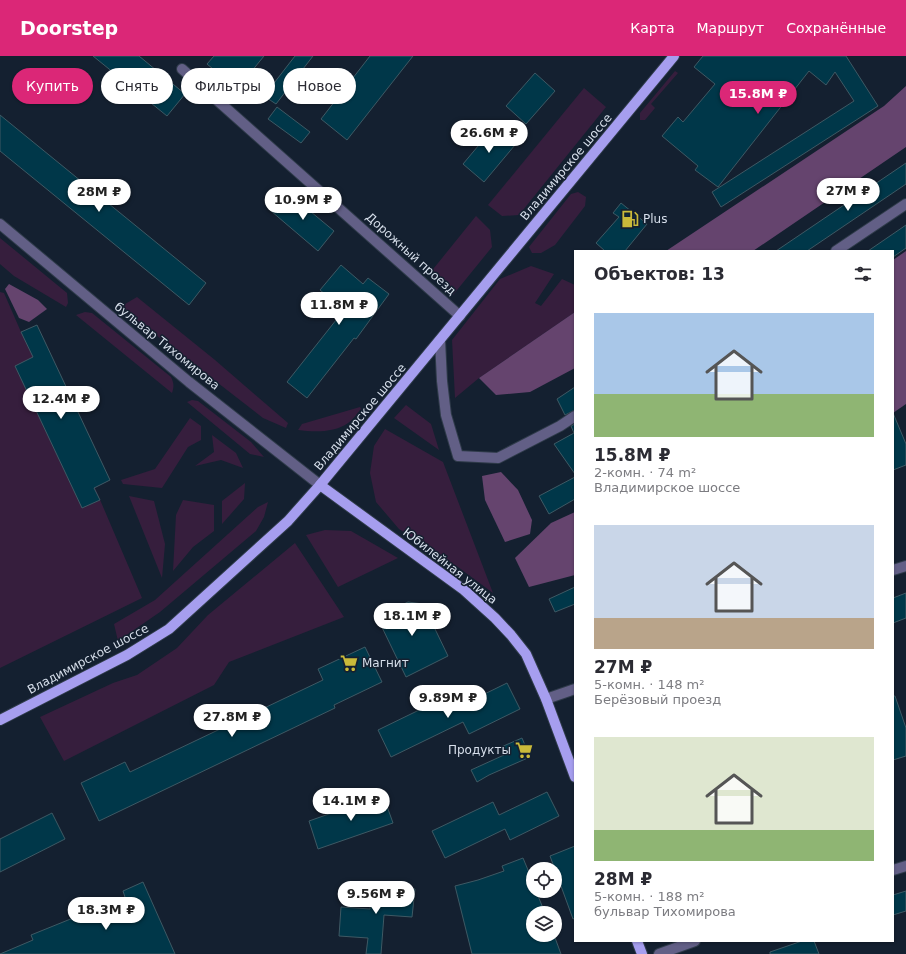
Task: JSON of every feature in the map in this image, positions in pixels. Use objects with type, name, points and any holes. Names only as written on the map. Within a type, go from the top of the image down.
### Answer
[{"type":"main road","name":"Владимирское шоссе","points":[[0,720],[127,655],[169,629],[288,521],[320,485],[674,56]]},
{"type":"main road","name":"Юбилейная улица","points":[[320,485],[464,590],[495,618],[511,635],[526,654],[546,699],[574,774]]},
{"type":"main road","points":[[637,942],[642,954]]},
{"type":"street","name":"Дорожный проезд","points":[[221,104],[460,316]]},
{"type":"street","points":[[837,250],[906,204]]},
{"type":"street","name":"бульвар Тихомирова","points":[[0,224],[183,377],[320,485]]},
{"type":"street","points":[[440,340],[442,381],[446,415],[458,456],[498,458],[560,426],[574,417]]},
{"type":"street","points":[[894,570],[906,566]]},
{"type":"street","points":[[546,699],[574,689]]},
{"type":"street","points":[[894,870],[906,866]]},
{"type":"street","points":[[659,954],[692,942]]},
{"type":"shaded area","points":[[675,71],[678,73],[651,104],[655,108],[645,120],[640,120],[640,113]]},
{"type":"shaded area","points":[[906,86],[906,147],[754,250],[668,250],[884,106]]},
{"type":"shaded area","points":[[584,88],[606,107],[519,215],[502,216],[488,205]]},
{"type":"shaded area","points":[[578,192],[586,197],[585,206],[555,245],[541,253],[532,253],[529,247],[571,194]]},
{"type":"shaded area","points":[[476,216],[490,230],[492,247],[453,295],[430,273]]},
{"type":"shaded area","points":[[0,238],[67,293],[68,303],[66,307],[14,276],[0,264]]},
{"type":"shaded area","points":[[906,251],[906,404],[894,412],[894,259]]},
{"type":"shaded area","points":[[531,266],[554,274],[535,303],[541,306],[562,279],[574,285],[574,313],[479,378],[455,398],[452,340],[500,279]]},
{"type":"shaded area","points":[[9,284],[38,300],[47,309],[29,322],[19,318],[5,289]]},
{"type":"shaded area","points":[[0,292],[4,293],[21,332],[37,325],[110,480],[95,488],[142,598],[0,668]]},
{"type":"shaded area","points":[[137,297],[215,360],[288,423],[286,428],[263,418],[120,307]]},
{"type":"shaded area","points":[[85,312],[92,313],[171,377],[173,381],[172,393],[76,315]]},
{"type":"shaded area","points":[[574,313],[574,369],[530,392],[496,395],[479,378]]},
{"type":"shaded area","points":[[192,400],[198,401],[251,442],[264,457],[250,454],[187,402]]},
{"type":"shaded area","points":[[406,405],[431,424],[439,450],[394,418]]},
{"type":"shaded area","points":[[360,407],[361,409],[352,420],[337,429],[317,431],[298,430],[302,424]]},
{"type":"shaded area","points":[[190,418],[201,426],[201,440],[188,447],[162,488],[123,484],[121,480],[155,469]]},
{"type":"shaded area","points":[[385,429],[443,462],[493,593],[458,567],[399,529],[376,502],[370,473],[374,446]]},
{"type":"shaded area","points":[[212,435],[236,453],[243,468],[221,460],[195,466],[214,452]]},
{"type":"shaded area","points":[[501,472],[518,490],[532,520],[530,534],[505,542],[485,500],[482,476]]},
{"type":"shaded area","points":[[245,483],[244,499],[222,524],[222,501]]},
{"type":"shaded area","points":[[129,496],[154,501],[165,544],[162,578]]},
{"type":"shaded area","points":[[183,500],[214,505],[214,531],[193,547],[173,571],[176,515]]},
{"type":"shaded area","points":[[268,502],[264,517],[256,531],[160,612],[118,641],[114,624],[155,600],[258,507]]},
{"type":"shaded area","points":[[574,512],[574,575],[529,587],[515,558],[551,523]]},
{"type":"shaded area","points":[[325,530],[351,531],[398,558],[338,587],[306,535]]},
{"type":"shaded area","points":[[295,543],[344,617],[229,662],[214,685],[64,761],[40,717],[113,683],[137,675],[177,648],[208,615]]},
{"type":"building","points":[[93,56],[139,56],[154,68],[108,68]]},
{"type":"building","points":[[214,56],[264,56],[254,68],[212,68],[207,64]]},
{"type":"building","points":[[295,56],[313,56],[304,68],[286,68]]},
{"type":"building","points":[[370,56],[413,56],[347,140],[321,119],[333,104],[356,104],[356,74]]},
{"type":"building","points":[[703,56],[846,56],[878,106],[721,207],[712,192],[854,101],[835,72],[826,85],[809,71],[718,187],[695,170],[698,166],[662,136],[678,117],[683,122],[715,84],[694,67]]},
{"type":"building","points":[[283,71],[283,95],[276,104],[275,103],[275,82]]},
{"type":"building","points":[[535,73],[555,91],[526,124],[506,106]]},
{"type":"building","points":[[173,84],[181,91],[181,99],[167,116],[152,104],[173,104]]},
{"type":"building","points":[[277,107],[310,132],[301,143],[268,119]]},
{"type":"building","points":[[0,115],[206,283],[189,305],[0,151]]},
{"type":"building","points":[[494,127],[515,145],[484,182],[463,164]]},
{"type":"building","points":[[906,163],[906,184],[808,250],[777,250]]},
{"type":"building","points":[[287,192],[334,231],[318,251],[271,211]]},
{"type":"building","points":[[621,203],[647,224],[626,250],[604,250],[596,243],[619,217],[613,213]]},
{"type":"building","points":[[906,225],[906,248],[894,256],[894,250],[869,250]]},
{"type":"building","points":[[341,265],[363,284],[368,278],[389,294],[356,339],[354,338],[307,398],[287,382],[344,310],[320,290]]},
{"type":"building","points":[[37,325],[110,480],[94,488],[100,500],[82,508],[15,366],[33,357],[21,332]]},
{"type":"building","points":[[574,388],[574,410],[565,415],[557,399]]},
{"type":"building","points":[[894,415],[906,444],[906,465],[894,470]]},
{"type":"building","points":[[574,424],[574,433],[571,426]]},
{"type":"building","points":[[574,433],[574,473],[554,444]]},
{"type":"building","points":[[574,478],[574,500],[549,514],[539,496]]},
{"type":"building","points":[[574,587],[574,604],[555,612],[549,599]]},
{"type":"building","points":[[906,593],[906,618],[894,623],[894,598]]},
{"type":"building","points":[[408,602],[423,604],[448,656],[406,677],[377,617]]},
{"type":"building","points":[[365,647],[382,682],[334,705],[335,708],[99,821],[81,783],[125,762],[130,772],[323,680],[318,669]]},
{"type":"building","points":[[507,683],[520,709],[469,734],[463,722],[391,757],[378,730],[450,695],[456,708]]},
{"type":"building","points":[[894,696],[906,728],[906,756],[894,760]]},
{"type":"building","points":[[522,738],[530,757],[489,775],[477,782],[471,770],[504,755],[501,747]]},
{"type":"building","points":[[547,792],[559,816],[510,840],[505,829],[445,858],[432,831],[493,802],[499,815]]},
{"type":"building","points":[[383,795],[393,823],[318,849],[309,821]]},
{"type":"building","points":[[52,813],[65,839],[0,872],[0,839]]},
{"type":"building","points":[[574,846],[573,919],[562,889],[562,862],[552,862],[550,856]]},
{"type":"building","points":[[523,858],[526,865],[526,898],[539,898],[542,906],[526,906],[526,942],[557,942],[561,954],[472,954],[455,886],[504,871],[502,866]]},
{"type":"building","points":[[143,882],[175,954],[0,954],[33,940],[31,935],[125,897],[123,891]]},
{"type":"building","points":[[372,885],[415,889],[412,917],[384,915],[381,954],[366,954],[368,938],[339,936],[341,907],[370,909]]},
{"type":"building","points":[[906,891],[906,911],[894,915],[894,895]]},
{"type":"building","points":[[799,942],[814,942],[819,954],[770,954],[770,952]]},
{"type":"place","name":"Plus","points":[[630,219]]},
{"type":"place","name":"Магнит","points":[[349,663]]},
{"type":"place","name":"Продукты","points":[[524,750]]}]
